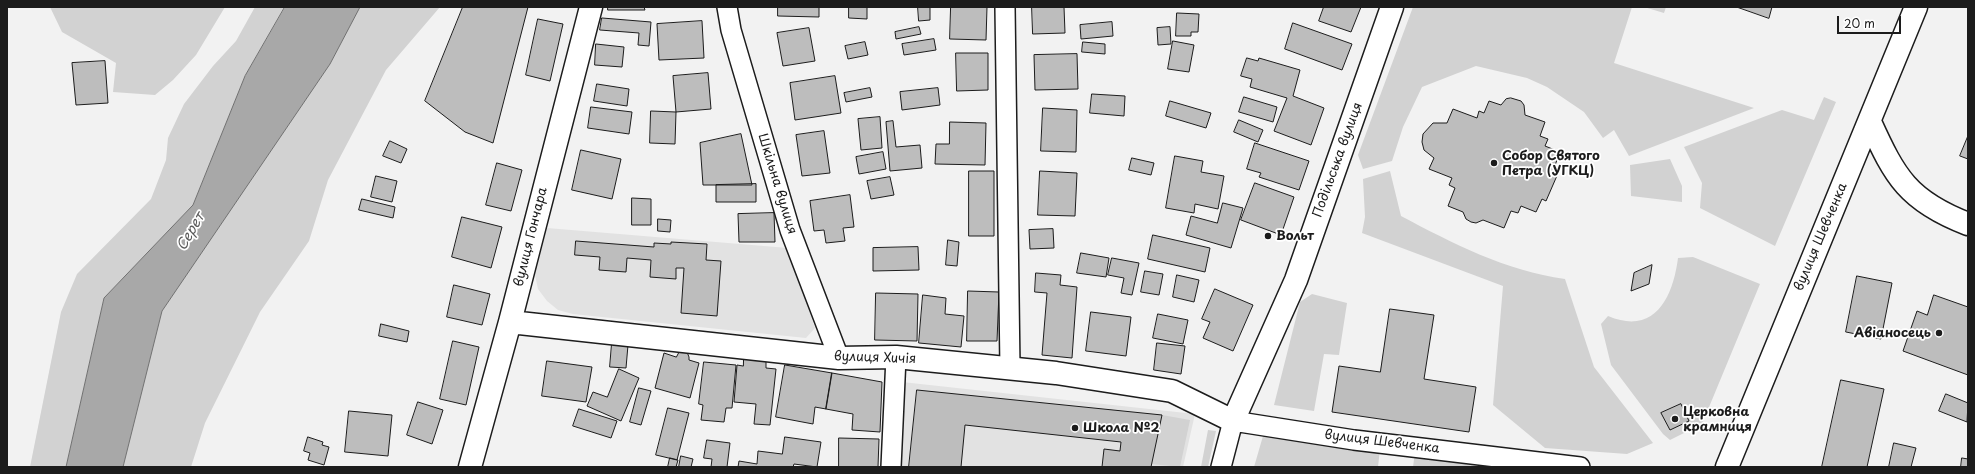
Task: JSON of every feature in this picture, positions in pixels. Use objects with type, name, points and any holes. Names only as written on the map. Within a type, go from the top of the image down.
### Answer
[{"type":"street","name":"вулиця Гончара","points":[[470,467],[510,322],[591,7]]},
{"type":"street","name":"Шкільна вулиця","points":[[727,7],[731,30],[790,230],[839,358]]},
{"type":"street","points":[[1005,7],[1010,368]]},
{"type":"street","name":"Подільська вулиця","points":[[1233,421],[1296,280],[1392,7]]},
{"type":"street","name":"вулиця Шевченка","points":[[1727,467],[1802,281],[1870,122],[1916,7]]},
{"type":"street","points":[[1870,122],[1892,168],[1902,182],[1917,196],[1931,206],[1968,224]]},
{"type":"street","name":"вулиця Хичія","points":[[510,322],[839,358],[896,357],[1056,372],[1172,391],[1233,421]]},
{"type":"street","points":[[891,467],[896,357]]},
{"type":"street","points":[[1221,467],[1233,421]]},
{"type":"street","name":"вулиця Шевченка","points":[[1233,421],[1354,440],[1580,467]]},
{"type":"shaded area","points":[[50,7],[225,7],[196,55],[173,80],[155,95],[113,92],[116,63],[62,32]]},
{"type":"shaded area","points":[[255,7],[285,7],[245,76],[193,205],[104,298],[66,467],[30,467],[61,312],[77,274],[151,199],[166,160],[168,138],[184,104],[213,66],[236,41]]},
{"type":"shaded area","points":[[360,7],[440,7],[386,70],[328,180],[309,241],[260,312],[205,423],[191,467],[123,467],[162,311],[330,64]]},
{"type":"shaded area","points":[[1413,7],[1632,7],[1614,63],[1754,108],[1629,156],[1614,130],[1603,138],[1584,112],[1547,87],[1527,78],[1476,66],[1422,87],[1403,127],[1392,161],[1363,169],[1358,155]]},
{"type":"shaded area","points":[[1644,7],[1666,7],[1664,13]]},
{"type":"shaded area","points":[[1824,97],[1836,102],[1775,246],[1700,208],[1702,183],[1684,147],[1782,110],[1814,120]]},
{"type":"shaded area","points":[[1670,159],[1682,186],[1682,202],[1631,196],[1630,165]]},
{"type":"shaded area","points":[[1390,171],[1401,216],[1480,255],[1522,270],[1565,279],[1594,367],[1653,443],[1627,454],[1545,448],[1493,405],[1503,286],[1362,233],[1365,217],[1363,179]]},
{"type":"shaded area","points":[[547,228],[788,248],[815,328],[806,338],[573,314],[558,310],[547,301],[538,289],[535,275]]},
{"type":"shaded area","points":[[1693,257],[1760,284],[1702,424],[1670,440],[1663,434],[1611,365],[1601,324],[1608,316],[1624,321],[1638,321],[1649,317],[1659,309],[1666,299],[1672,286],[1678,258]]},
{"type":"shaded area","points":[[1312,294],[1347,303],[1339,355],[1324,354],[1314,411],[1274,405],[1300,302]]},
{"type":"shaded area","points":[[902,382],[1195,414],[1183,467],[899,467]]},
{"type":"shaded area","points":[[1162,415],[1190,420],[1180,467],[1151,464]]},
{"type":"shaded area","points":[[1208,430],[1216,431],[1208,467],[1201,467]]},
{"type":"shaded area","points":[[1263,436],[1380,449],[1378,467],[1254,467]]},
{"type":"shaded area","points":[[1415,452],[1520,467],[1413,467]]},
{"type":"water","name":"Серет","points":[[285,7],[360,7],[330,64],[162,311],[123,467],[66,467],[104,298],[193,205],[245,76]]},
{"type":"building","points":[[463,7],[528,7],[493,143],[465,132],[425,101]]},
{"type":"building","points":[[608,7],[644,7],[645,10],[608,10]]},
{"type":"building","points":[[778,7],[819,7],[819,17],[778,16]]},
{"type":"building","points":[[849,7],[867,7],[867,19],[849,18]]},
{"type":"building","points":[[918,7],[930,7],[930,20],[919,21]]},
{"type":"building","points":[[951,7],[987,7],[986,40],[950,39]]},
{"type":"building","points":[[1032,7],[1064,7],[1065,33],[1033,34]]},
{"type":"building","points":[[1324,7],[1361,7],[1351,32],[1319,21]]},
{"type":"building","points":[[1737,7],[1772,7],[1769,18]]},
{"type":"building","points":[[1177,13],[1199,14],[1198,32],[1191,32],[1191,36],[1176,36]]},
{"type":"building","points":[[602,18],[651,22],[649,46],[638,45],[639,33],[600,30]]},
{"type":"building","points":[[538,19],[563,24],[550,81],[526,75]]},
{"type":"building","points":[[702,21],[704,58],[659,60],[657,24]]},
{"type":"building","points":[[1112,22],[1113,36],[1081,39],[1080,25]]},
{"type":"building","points":[[1293,23],[1352,44],[1342,70],[1285,49]]},
{"type":"building","points":[[919,27],[921,34],[896,39],[895,32]]},
{"type":"building","points":[[1170,27],[1171,44],[1158,45],[1157,28]]},
{"type":"building","points":[[809,28],[815,61],[783,66],[777,33]]},
{"type":"building","points":[[934,39],[936,50],[904,55],[902,44]]},
{"type":"building","points":[[1173,41],[1194,45],[1189,72],[1168,69]]},
{"type":"building","points":[[865,42],[868,55],[848,59],[845,46]]},
{"type":"building","points":[[1083,42],[1105,44],[1105,54],[1082,52]]},
{"type":"building","points":[[596,44],[624,47],[622,67],[595,65]]},
{"type":"building","points":[[956,53],[988,53],[988,90],[957,91]]},
{"type":"building","points":[[1077,54],[1078,89],[1035,90],[1034,55]]},
{"type":"building","points":[[1247,58],[1258,61],[1259,58],[1300,70],[1293,96],[1324,108],[1311,145],[1274,131],[1287,98],[1250,87],[1252,79],[1241,76]]},
{"type":"building","points":[[105,61],[108,103],[76,105],[72,63]]},
{"type":"building","points":[[708,73],[711,109],[676,112],[673,76]]},
{"type":"building","points":[[835,76],[841,113],[795,120],[790,83]]},
{"type":"building","points":[[597,84],[629,89],[627,106],[594,101]]},
{"type":"building","points":[[870,88],[872,97],[846,102],[844,93]]},
{"type":"building","points":[[938,88],[940,105],[902,110],[900,92]]},
{"type":"building","points":[[1092,94],[1125,96],[1124,116],[1090,113]]},
{"type":"building","points":[[1244,97],[1277,107],[1273,122],[1239,112]]},
{"type":"building","name":"Собор Святого Петра (УГКЦ)","points":[[1511,98],[1521,101],[1524,105],[1525,115],[1545,122],[1540,136],[1548,139],[1545,146],[1560,152],[1554,168],[1559,171],[1546,201],[1542,199],[1536,212],[1521,206],[1518,213],[1511,211],[1504,228],[1483,220],[1476,223],[1471,222],[1466,219],[1463,212],[1448,206],[1455,188],[1449,185],[1452,178],[1429,169],[1434,158],[1424,150],[1422,142],[1423,134],[1433,123],[1447,123],[1453,109],[1477,118],[1479,111],[1484,113],[1489,101],[1501,105],[1506,99]]},
{"type":"building","points":[[1170,101],[1211,113],[1206,128],[1166,116]]},
{"type":"building","points":[[591,107],[632,112],[629,134],[588,128]]},
{"type":"building","points":[[1043,108],[1077,110],[1076,152],[1041,151]]},
{"type":"building","points":[[651,111],[676,112],[675,144],[650,143]]},
{"type":"building","points":[[880,117],[882,148],[861,150],[858,119]]},
{"type":"building","points":[[1239,120],[1263,130],[1258,142],[1234,132]]},
{"type":"building","points":[[893,121],[896,147],[920,145],[922,168],[890,171],[886,122]]},
{"type":"building","points":[[950,122],[986,123],[985,165],[935,164],[936,144],[949,144]]},
{"type":"building","points":[[824,131],[830,173],[802,176],[796,135]]},
{"type":"building","points":[[741,134],[752,185],[703,185],[700,143]]},
{"type":"building","points":[[1968,136],[1968,159],[1960,156]]},
{"type":"building","points":[[390,141],[407,149],[401,163],[383,156]]},
{"type":"building","points":[[1255,143],[1309,161],[1299,190],[1259,177],[1261,173],[1247,169]]},
{"type":"building","points":[[581,150],[621,159],[612,199],[572,190]]},
{"type":"building","points":[[883,152],[886,169],[859,174],[856,157]]},
{"type":"building","points":[[1175,156],[1203,161],[1201,172],[1224,176],[1218,209],[1195,204],[1194,213],[1166,208]]},
{"type":"building","points":[[1132,158],[1154,163],[1151,175],[1129,170]]},
{"type":"building","points":[[497,163],[522,170],[511,211],[486,205]]},
{"type":"building","points":[[969,171],[994,171],[994,236],[969,236]]},
{"type":"building","points":[[1040,171],[1077,173],[1075,216],[1038,215]]},
{"type":"building","points":[[376,176],[397,181],[392,202],[371,197]]},
{"type":"building","points":[[890,177],[894,195],[871,199],[867,181]]},
{"type":"building","points":[[1255,183],[1294,197],[1281,235],[1241,220]]},
{"type":"building","points":[[756,184],[756,202],[716,202],[716,185]]},
{"type":"building","points":[[850,195],[854,227],[843,228],[845,241],[826,243],[824,230],[814,231],[810,201]]},
{"type":"building","points":[[632,198],[651,199],[651,225],[632,225]]},
{"type":"building","points":[[362,199],[395,207],[393,218],[359,210]]},
{"type":"building","points":[[1223,203],[1243,208],[1231,248],[1186,235],[1191,216],[1217,223]]},
{"type":"building","points":[[774,213],[775,242],[739,242],[738,214]]},
{"type":"building","points":[[462,217],[502,227],[491,268],[452,257]]},
{"type":"building","points":[[658,219],[671,220],[670,232],[658,231]]},
{"type":"building","points":[[1053,229],[1054,248],[1030,249],[1029,230]]},
{"type":"building","points":[[1153,235],[1210,248],[1205,272],[1148,259]]},
{"type":"building","points":[[948,240],[959,242],[957,266],[946,265]]},
{"type":"building","points":[[576,241],[654,247],[654,243],[671,244],[671,242],[707,244],[706,260],[721,261],[717,316],[681,313],[684,268],[676,268],[676,279],[650,277],[651,260],[627,258],[626,272],[599,270],[600,257],[575,255]]},
{"type":"building","points":[[918,247],[919,270],[873,271],[873,248]]},
{"type":"building","points":[[1081,253],[1109,258],[1106,277],[1077,273]]},
{"type":"building","points":[[1112,258],[1139,263],[1132,295],[1121,293],[1124,278],[1108,275]]},
{"type":"building","points":[[1652,265],[1649,284],[1631,291],[1634,273]]},
{"type":"building","points":[[1145,271],[1163,274],[1159,295],[1141,292]]},
{"type":"building","points":[[1036,273],[1061,275],[1060,285],[1077,287],[1072,358],[1042,355],[1047,293],[1035,292]]},
{"type":"building","points":[[1177,275],[1199,280],[1194,302],[1173,297]]},
{"type":"building","points":[[1857,276],[1892,283],[1881,339],[1846,332]]},
{"type":"building","points":[[454,285],[490,294],[482,325],[447,317]]},
{"type":"building","points":[[1215,289],[1253,305],[1233,351],[1203,338],[1210,322],[1202,319]]},
{"type":"building","points":[[968,291],[999,292],[997,341],[967,341]]},
{"type":"building","points":[[876,293],[918,294],[917,341],[875,340]]},
{"type":"building","points":[[923,295],[946,298],[945,314],[964,316],[961,347],[919,343]]},
{"type":"building","name":"Авіаносець","points":[[1934,295],[1968,307],[1968,375],[1903,351],[1917,311],[1927,315]]},
{"type":"building","points":[[1390,309],[1434,315],[1424,379],[1476,387],[1469,432],[1332,412],[1339,366],[1380,372]]},
{"type":"building","points":[[1091,312],[1131,317],[1126,356],[1086,351]]},
{"type":"building","points":[[1158,314],[1188,320],[1183,344],[1153,338]]},
{"type":"building","points":[[381,324],[409,331],[407,342],[379,336]]},
{"type":"building","points":[[453,341],[479,347],[466,405],[440,399]]},
{"type":"building","points":[[612,343],[628,345],[626,368],[610,367]]},
{"type":"building","points":[[1157,343],[1185,346],[1181,374],[1154,370]]},
{"type":"building","points":[[680,351],[687,352],[689,360],[699,363],[690,398],[655,388],[664,353],[676,357]]},
{"type":"building","points":[[744,357],[766,360],[766,368],[776,369],[770,425],[754,424],[756,404],[734,402],[737,365],[743,366]]},
{"type":"building","points":[[547,361],[592,367],[586,402],[542,396]]},
{"type":"building","points":[[704,362],[736,365],[732,408],[726,408],[724,422],[701,420],[703,405],[699,404]]},
{"type":"building","points":[[785,365],[832,373],[826,409],[815,407],[813,424],[776,417]]},
{"type":"building","points":[[619,369],[639,378],[621,421],[587,406],[593,392],[607,397]]},
{"type":"building","points":[[832,373],[882,382],[880,432],[852,430],[853,414],[826,409]]},
{"type":"building","points":[[1841,380],[1884,389],[1867,467],[1822,467]]},
{"type":"building","points":[[639,388],[651,391],[641,425],[630,422]]},
{"type":"building","name":"Школа №2","points":[[917,390],[1162,415],[1151,467],[1102,467],[1104,449],[1120,451],[1121,442],[965,425],[961,467],[909,467]]},
{"type":"building","points":[[1946,394],[1968,403],[1967,422],[1939,411]]},
{"type":"building","points":[[418,402],[443,410],[432,444],[407,435]]},
{"type":"building","points":[[1681,404],[1689,421],[1670,430],[1661,413]]},
{"type":"building","points":[[668,408],[689,413],[677,460],[656,455]]},
{"type":"building","points":[[579,409],[617,421],[611,438],[573,426]]},
{"type":"building","points":[[349,411],[392,415],[388,456],[345,452]]},
{"type":"building","points":[[308,437],[323,442],[322,445],[329,447],[324,465],[308,460],[310,453],[304,451]]},
{"type":"building","points":[[785,437],[821,442],[817,467],[794,464],[793,467],[738,467],[739,461],[757,464],[758,451],[782,454]]},
{"type":"building","points":[[839,438],[879,439],[878,467],[839,467]]},
{"type":"building","points":[[707,440],[730,443],[727,467],[711,467],[712,459],[704,458]]},
{"type":"building","points":[[1894,443],[1916,448],[1911,467],[1889,467]]},
{"type":"building","points":[[681,456],[693,459],[691,467],[679,467]]},
{"type":"building","points":[[670,458],[678,460],[676,467],[668,467]]},
{"type":"building","points":[[1962,458],[1968,459],[1968,467],[1961,467]]},
{"type":"place","name":"Собор Святого Петра (УГКЦ)","points":[[1494,163]]},
{"type":"place","name":"Вольт","points":[[1268,236]]},
{"type":"place","name":"Авіаносець","points":[[1939,333]]},
{"type":"place","name":"Церковна крамниця","points":[[1675,419]]},
{"type":"place","name":"Школа №2","points":[[1075,428]]}]
